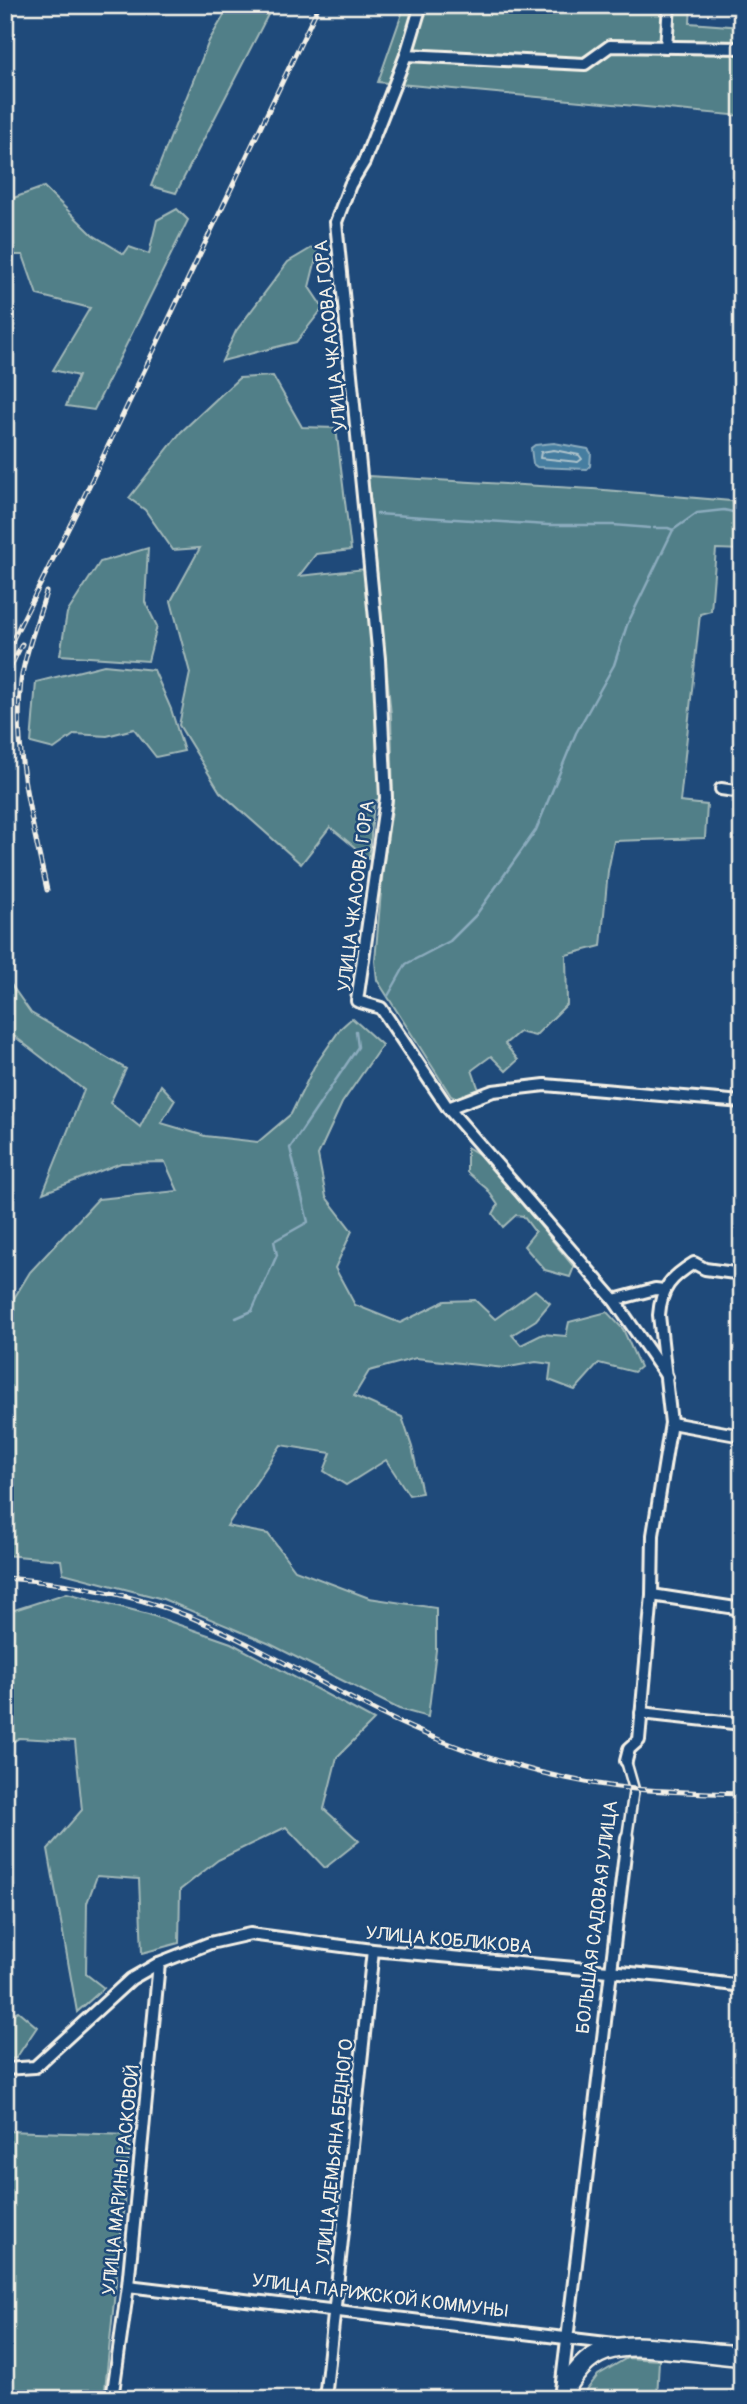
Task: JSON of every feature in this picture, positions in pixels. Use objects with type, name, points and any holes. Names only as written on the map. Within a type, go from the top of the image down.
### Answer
[{"type":"highway","name":"УЛИЦА ПАРИЖСКОЙ КОММУНЫ","points":[[586,2362],[607,2350],[626,2345],[742,2357]]},
{"type":"highway","name":"БОЛЬШАЯ САДОВАЯ УЛИЦА","points":[[560,2399],[586,2362]]},
{"type":"street","points":[[421,5],[406,55],[585,64],[610,46],[742,48]]},
{"type":"street","points":[[666,47],[669,5]]},
{"type":"street","name":"УЛИЦА ЧКАСОВА ГОРА","points":[[406,55],[364,162],[350,185],[336,222],[379,659],[386,798],[357,1001],[381,1008],[448,1108],[614,1300],[667,1377]]},
{"type":"street","points":[[721,789],[742,792]]},
{"type":"street","points":[[448,1108],[492,1091],[545,1085],[742,1102]]},
{"type":"street","points":[[614,1300],[655,1289],[664,1290],[682,1270],[694,1264],[705,1269],[742,1273]]},
{"type":"street","name":"БОЛЬШАЯ САДОВАЯ УЛИЦА","points":[[560,2399],[634,1788],[626,1761],[629,1749],[639,1740],[652,1595],[653,1535],[671,1423],[659,1315],[664,1290]]},
{"type":"street","points":[[671,1423],[742,1436]]},
{"type":"street","points":[[652,1595],[742,1609]]},
{"type":"street","points":[[642,1713],[742,1724]]},
{"type":"street","name":"УЛИЦА КОБЛИКОВА","points":[[5,2069],[35,2067],[131,1979],[210,1943],[250,1934],[373,1950],[742,1986]]},
{"type":"street","name":"УЛИЦА ДЕМЬЯНА БЕДНОГО","points":[[325,2399],[373,1950]]},
{"type":"street","name":"УЛИЦА МАРИНЫ РАСКОВОЙ","points":[[113,2399],[128,2286],[159,1964]]},
{"type":"street","name":"УЛИЦА ПАРИЖСКОЙ КОММУНЫ","points":[[128,2286],[626,2345]]},
{"type":"green space","points":[[230,5],[273,5],[176,193],[151,186],[209,41]]},
{"type":"green space","points":[[405,5],[691,5],[690,23],[742,27],[742,116],[378,82]]},
{"type":"green space","points":[[44,187],[93,235],[124,254],[129,247],[149,254],[157,220],[177,209],[188,220],[94,410],[66,406],[78,376],[53,370],[90,308],[37,295],[23,255],[5,255],[5,201]]},
{"type":"green space","points":[[320,243],[309,287],[323,308],[296,342],[222,361],[236,331],[288,262]]},
{"type":"green space","points":[[273,376],[302,427],[336,428],[351,550],[316,554],[299,576],[365,569],[377,684],[381,770],[380,799],[374,801],[369,859],[330,827],[301,864],[220,792],[179,725],[190,673],[171,601],[200,548],[173,550],[145,510],[129,498],[181,432],[239,378]]},
{"type":"green space","points":[[368,476],[593,489],[742,502],[742,550],[716,549],[711,611],[700,614],[680,802],[707,805],[705,838],[614,841],[608,871],[601,946],[566,955],[567,1004],[535,1036],[519,1032],[505,1044],[518,1060],[506,1071],[491,1056],[472,1070],[479,1090],[457,1099],[451,1096],[377,980],[375,961],[383,868],[393,803],[391,715]]},
{"type":"green space","points":[[148,548],[145,602],[157,626],[148,661],[60,655],[67,613],[100,562]]},
{"type":"green space","points":[[104,665],[154,670],[171,709],[184,751],[156,757],[134,729],[107,736],[75,734],[54,749],[31,743],[36,682]]},
{"type":"green space","points":[[5,976],[31,1013],[126,1069],[110,1103],[140,1127],[161,1085],[175,1100],[161,1123],[205,1136],[258,1142],[291,1114],[314,1067],[341,1028],[352,1018],[382,1045],[342,1103],[318,1155],[326,1197],[352,1231],[335,1268],[355,1305],[400,1323],[445,1301],[475,1300],[495,1319],[535,1290],[550,1303],[536,1320],[512,1335],[521,1345],[543,1334],[566,1336],[569,1322],[607,1312],[623,1329],[640,1367],[634,1372],[599,1363],[575,1390],[549,1380],[551,1364],[536,1362],[504,1368],[416,1358],[369,1371],[354,1396],[402,1417],[422,1493],[409,1495],[386,1460],[346,1485],[324,1471],[331,1453],[281,1445],[227,1526],[268,1534],[295,1570],[369,1598],[436,1608],[436,1650],[428,1717],[399,1709],[270,1644],[163,1599],[63,1573],[61,1560],[5,1555],[5,1313],[30,1272],[98,1199],[178,1191],[165,1162],[121,1163],[43,1193],[84,1090],[5,1029]]},
{"type":"green space","points":[[467,1147],[485,1158],[574,1267],[570,1277],[545,1270],[524,1246],[535,1232],[523,1216],[516,1215],[503,1227],[493,1214],[498,1205],[487,1189],[467,1172]]},
{"type":"green space","points":[[67,1593],[148,1614],[231,1643],[374,1720],[337,1757],[324,1809],[359,1841],[325,1868],[286,1827],[218,1860],[180,1890],[179,1943],[142,1953],[139,1879],[97,1876],[87,1903],[86,1974],[104,1988],[77,2012],[48,1849],[82,1810],[75,1741],[19,1738],[5,1747],[5,1613]]},
{"type":"green space","points":[[18,2011],[37,2027],[16,2058],[5,2060],[5,2017]]},
{"type":"green space","points":[[5,2131],[131,2135],[104,2399],[5,2399]]},
{"type":"green space","points":[[627,2358],[659,2360],[657,2399],[580,2399],[598,2375]]},
{"type":"water","points":[[554,443],[588,449],[591,453],[590,466],[587,469],[537,467],[533,464],[531,448]]},
{"type":"waterway","points":[[388,996],[406,964],[450,941],[476,915],[536,830],[576,733],[614,665],[627,625],[673,530],[697,513],[724,510],[742,514]]},
{"type":"waterway","points":[[377,514],[548,525],[650,528]]},
{"type":"waterway","points":[[654,528],[673,530]]},
{"type":"waterway","points":[[236,1318],[252,1311],[277,1255],[274,1241],[308,1222],[290,1148],[358,1047],[356,1031]]},
{"type":"railway","points":[[5,655],[77,511],[319,5]]},
{"type":"railway","points":[[46,592],[23,670],[19,708],[25,787],[47,890]]},
{"type":"railway","points":[[5,678],[22,644]]},
{"type":"railway","points":[[5,1578],[84,1587],[136,1599],[187,1616],[240,1640],[415,1730],[514,1765],[563,1778],[611,1786],[742,1794]]}]
